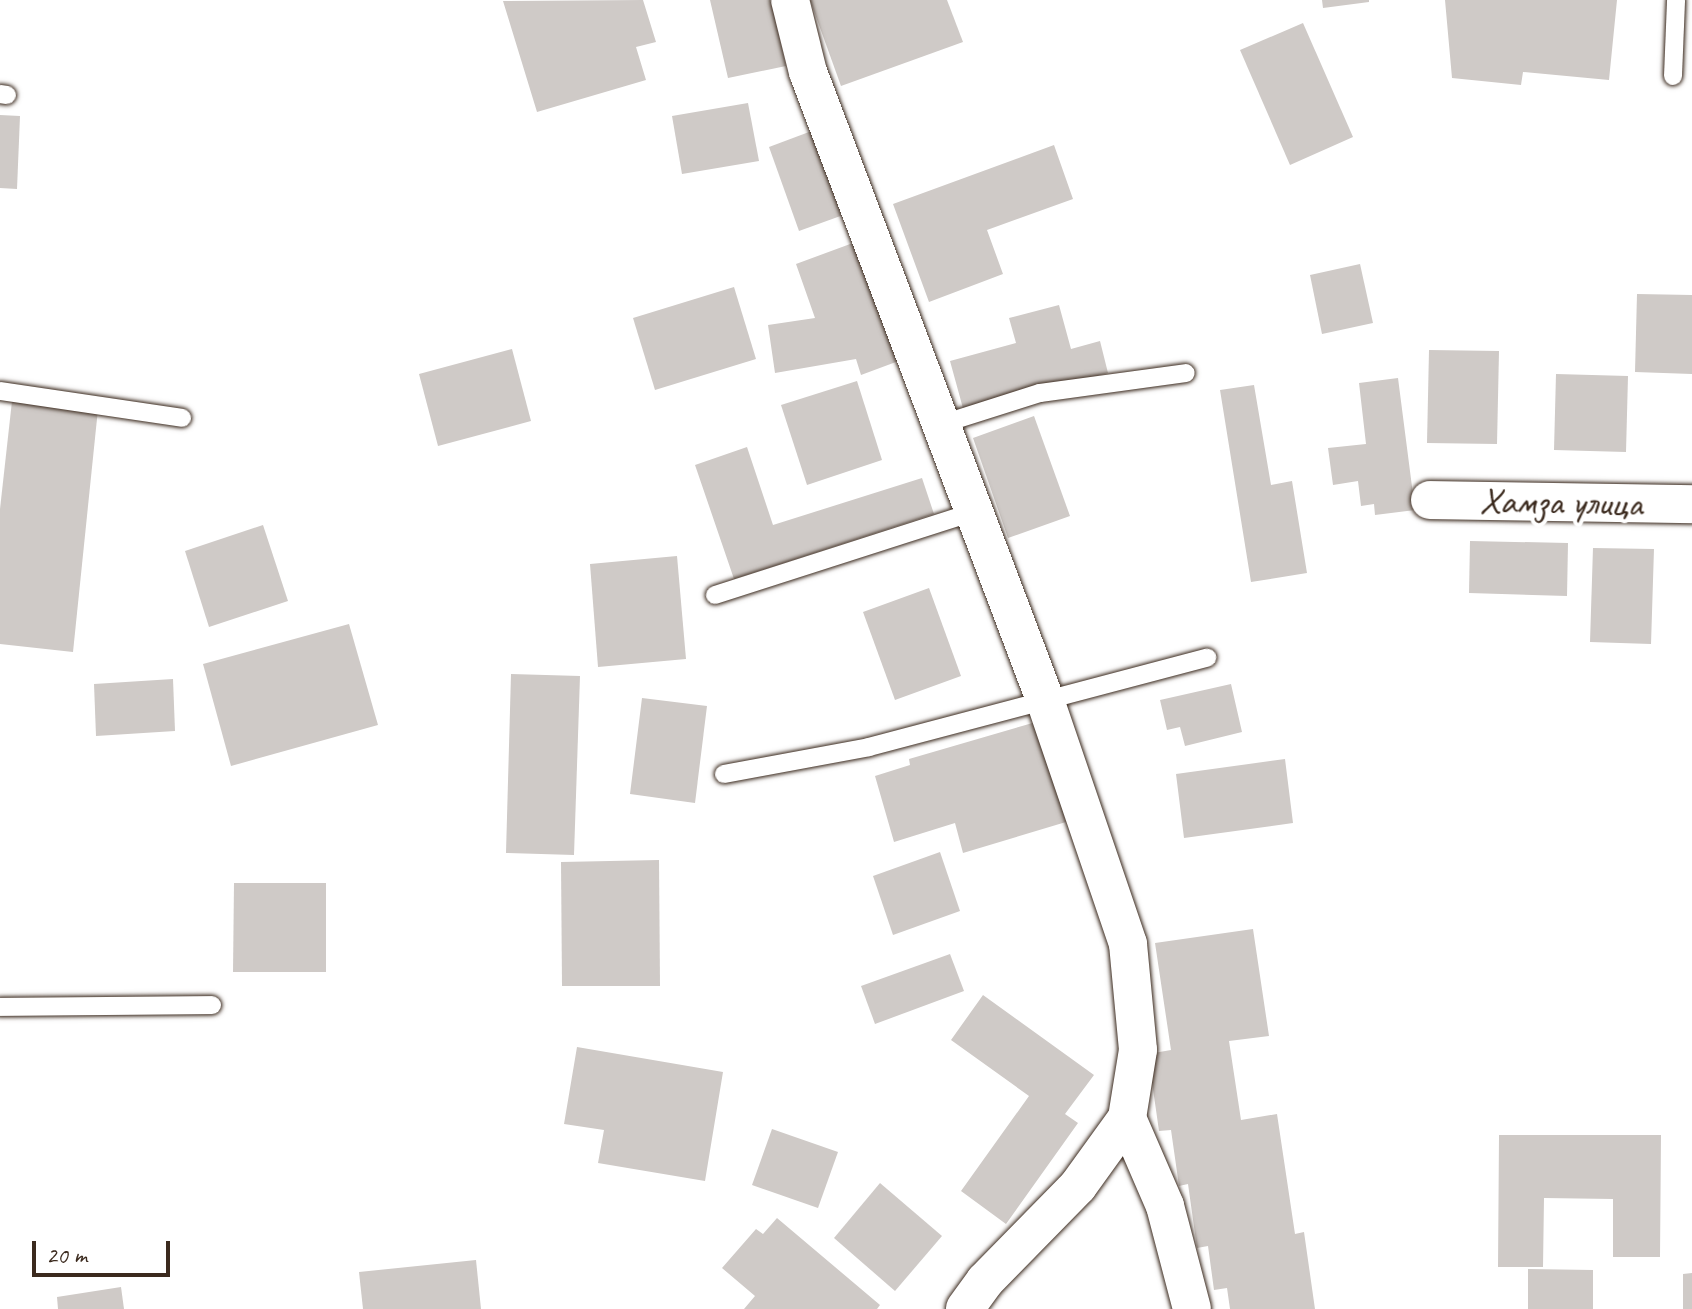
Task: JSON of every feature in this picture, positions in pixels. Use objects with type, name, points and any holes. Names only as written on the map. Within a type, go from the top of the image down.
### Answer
[{"type":"street","points":[[790,0],[808,72],[971,513],[1044,697],[1128,944],[1138,1050],[1127,1118],[1078,1186],[985,1281],[965,1309]]},
{"type":"street","name":"Хамза улица","points":[[1430,500],[1692,504]]},
{"type":"street","points":[[1127,1118],[1165,1206],[1192,1309]]},
{"type":"lane","points":[[1673,76],[1676,0]]},
{"type":"lane","points":[[939,425],[1040,393],[1186,373]]},
{"type":"lane","points":[[0,391],[182,418]]},
{"type":"lane","points":[[715,595],[971,513]]},
{"type":"lane","points":[[724,774],[869,747],[1044,697],[1207,658]]},
{"type":"lane","points":[[0,1007],[212,1005]]},
{"type":"building","points":[[643,0],[656,42],[636,47],[646,80],[537,112],[503,1]]},
{"type":"building","points":[[710,0],[771,0],[786,66],[728,78]]},
{"type":"building","points":[[810,0],[947,0],[963,42],[841,86]]},
{"type":"building","points":[[1322,0],[1369,0],[1369,2],[1323,8]]},
{"type":"building","points":[[1445,0],[1617,0],[1609,80],[1523,72],[1521,85],[1452,78]]},
{"type":"building","points":[[1303,23],[1353,137],[1290,165],[1240,50]]},
{"type":"building","points":[[748,103],[759,161],[682,174],[672,116]]},
{"type":"building","points":[[0,115],[20,116],[17,189],[0,188]]},
{"type":"building","points":[[817,129],[846,214],[799,231],[769,147]]},
{"type":"building","points":[[1054,145],[1073,199],[987,230],[1003,274],[929,302],[893,204]]},
{"type":"building","points":[[861,240],[904,359],[861,375],[856,359],[775,373],[768,325],[815,318],[796,264]]},
{"type":"building","points":[[1360,264],[1373,323],[1322,334],[1310,275]]},
{"type":"building","points":[[734,287],[756,359],[655,390],[633,318]]},
{"type":"building","points":[[1637,294],[1692,295],[1692,374],[1635,372]]},
{"type":"building","points":[[1059,305],[1071,349],[1100,341],[1108,373],[964,412],[950,361],[1016,343],[1009,318]]},
{"type":"building","points":[[512,349],[531,421],[438,446],[419,374]]},
{"type":"building","points":[[1429,350],[1499,351],[1497,444],[1427,443]]},
{"type":"building","points":[[1556,374],[1628,376],[1626,452],[1554,450]]},
{"type":"building","points":[[1398,378],[1415,510],[1375,515],[1374,504],[1361,506],[1358,481],[1333,485],[1328,448],[1366,444],[1359,383]]},
{"type":"building","points":[[857,381],[882,460],[807,485],[781,405]]},
{"type":"building","points":[[1254,385],[1271,485],[1292,481],[1307,573],[1251,582],[1220,390]]},
{"type":"building","points":[[12,401],[98,409],[73,652],[0,644],[0,509]]},
{"type":"building","points":[[1034,416],[1070,516],[1008,538],[973,438]]},
{"type":"building","points":[[747,447],[773,525],[922,478],[934,514],[734,579],[695,465]]},
{"type":"building","points":[[263,525],[288,601],[209,627],[185,551]]},
{"type":"building","points":[[1470,541],[1568,543],[1567,596],[1469,593]]},
{"type":"building","points":[[1593,548],[1654,549],[1651,644],[1590,642]]},
{"type":"building","points":[[677,556],[686,659],[598,667],[590,564]]},
{"type":"building","points":[[929,588],[961,676],[895,700],[863,612]]},
{"type":"building","points":[[349,624],[378,725],[231,766],[203,664]]},
{"type":"building","points":[[511,674],[580,676],[574,855],[506,853]]},
{"type":"building","points":[[173,679],[175,731],[96,736],[94,684]]},
{"type":"building","points":[[1231,684],[1242,732],[1185,746],[1180,727],[1167,730],[1160,700]]},
{"type":"building","points":[[642,698],[707,706],[695,803],[630,794]]},
{"type":"building","points":[[1036,722],[1066,822],[963,853],[955,823],[894,842],[875,776],[910,765],[909,759]]},
{"type":"building","points":[[1285,759],[1293,823],[1184,838],[1176,774]]},
{"type":"building","points":[[940,852],[960,911],[893,935],[873,876]]},
{"type":"building","points":[[659,860],[660,986],[562,986],[561,862]]},
{"type":"building","points":[[234,883],[326,883],[326,972],[233,972]]},
{"type":"building","points":[[1253,929],[1269,1036],[1229,1041],[1241,1120],[1277,1114],[1295,1234],[1304,1232],[1315,1309],[1230,1309],[1227,1288],[1214,1290],[1208,1246],[1197,1248],[1188,1184],[1179,1186],[1171,1130],[1159,1131],[1148,1054],[1171,1050],[1155,943]]},
{"type":"building","points":[[950,954],[964,991],[875,1024],[861,986]]},
{"type":"building","points":[[983,995],[1094,1075],[1065,1114],[1078,1123],[1006,1224],[961,1191],[1029,1096],[951,1040]]},
{"type":"building","points":[[577,1047],[723,1072],[705,1181],[598,1163],[604,1130],[564,1124]]},
{"type":"building","points":[[772,1129],[838,1152],[818,1208],[752,1185]]},
{"type":"building","points":[[1499,1135],[1661,1135],[1660,1257],[1613,1257],[1613,1199],[1544,1198],[1543,1267],[1498,1267]]},
{"type":"building","points":[[880,1183],[942,1236],[895,1291],[834,1238]]},
{"type":"building","points":[[777,1218],[880,1305],[877,1309],[744,1309],[755,1296],[722,1268],[756,1229],[763,1234]]},
{"type":"building","points":[[476,1260],[481,1309],[363,1309],[359,1272]]},
{"type":"building","points":[[1528,1269],[1593,1270],[1593,1309],[1528,1309]]},
{"type":"building","points":[[1692,1273],[1692,1309],[1683,1309],[1683,1274]]},
{"type":"building","points":[[121,1287],[124,1309],[58,1309],[57,1297]]}]
